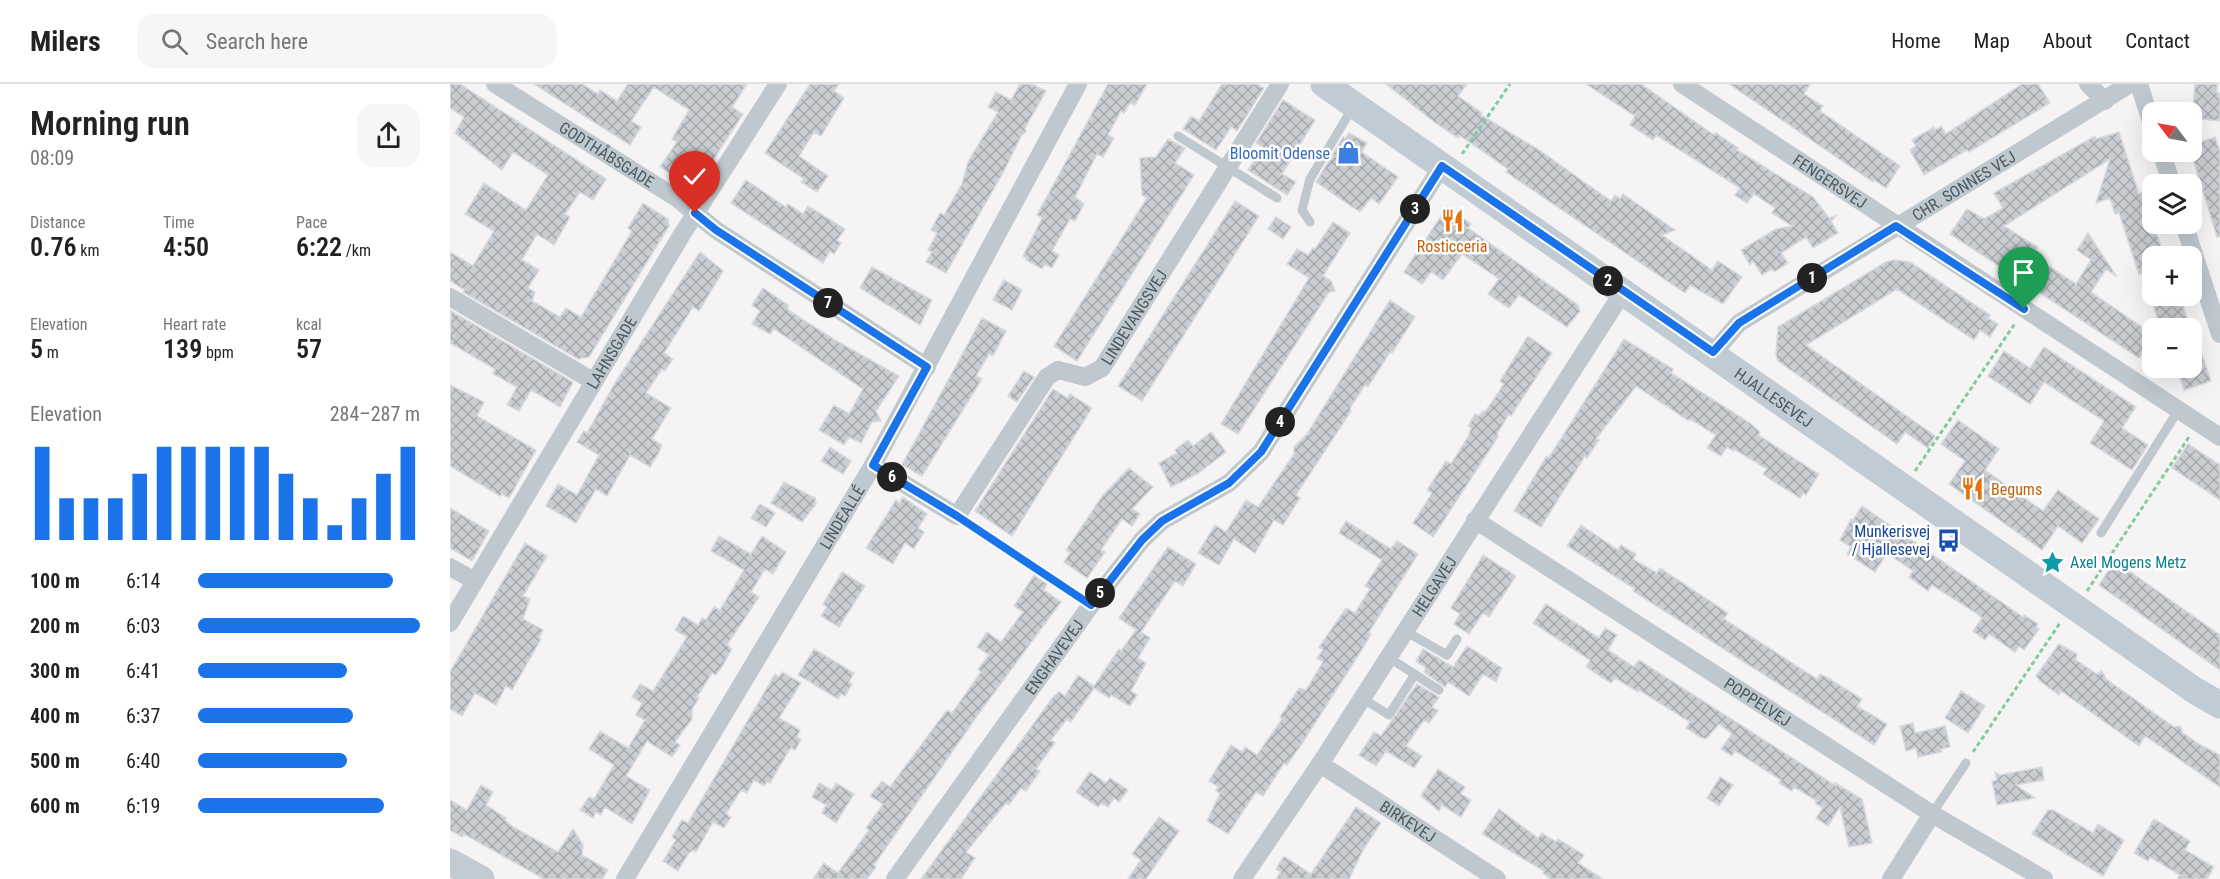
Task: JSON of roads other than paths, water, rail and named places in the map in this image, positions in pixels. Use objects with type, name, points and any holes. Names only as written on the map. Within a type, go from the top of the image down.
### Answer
[{"type":"street","name":"GODTHÅBSGADE","points":[[495,84],[927,367]]},
{"type":"street","name":"LAHNSGADE","points":[[450,623],[695,213],[778,84]]},
{"type":"street","name":"LINDEALLÉ","points":[[625,879],[873,465],[1078,84]]},
{"type":"street","name":"LINDEVANGSVEJ","points":[[873,465],[957,516],[1047,377],[1058,370],[1085,377],[1102,368],[1280,84]]},
{"type":"street","name":"HJALLESEVEJ","points":[[1324,84],[1713,352],[2194,690],[2220,705]]},
{"type":"street","name":"FENGERSVEJ","points":[[1682,84],[2220,437]]},
{"type":"street","points":[[2088,84],[2105,101]]},
{"type":"street","name":"CHR. SONNES VEJ","points":[[1713,352],[1739,323],[2130,84]]},
{"type":"street","points":[[2139,84],[2145,102]]},
{"type":"street","name":"ENGHAVEVEJ","points":[[895,879],[1091,605],[1142,540],[1162,521],[1229,483],[1261,452],[1446,169]]},
{"type":"street","points":[[2187,234],[2220,334]]},
{"type":"street","name":"HELGAVEJ","points":[[1242,879],[1320,764],[1623,292]]},
{"type":"street","points":[[450,297],[593,381]]},
{"type":"street","name":"POPPELVEJ","points":[[1475,520],[1932,814],[2044,879]]},
{"type":"street","points":[[450,567],[475,581]]},
{"type":"street","name":"HJALLESEVEJ","points":[[2194,690],[2220,713]]},
{"type":"street","name":"BIRKEVEJ","points":[[1320,764],[1497,879]]},
{"type":"street","points":[[1891,879],[1932,814]]},
{"type":"street","points":[[450,862],[481,879]]},
{"type":"lane","points":[[1310,222],[1302,210],[1310,179],[1354,105]]},
{"type":"lane","points":[[1178,136],[1277,198]]},
{"type":"lane","points":[[2101,533],[2179,409]]},
{"type":"lane","points":[[1405,631],[1447,655],[1456,639]]},
{"type":"lane","points":[[1388,657],[1439,690]]},
{"type":"lane","points":[[1362,698],[1389,715],[1415,674]]},
{"type":"lane","points":[[1932,814],[1966,763]]},
{"type":"place","name":"Bloomit Odense","points":[[1348,153]]},
{"type":"place","name":"Rosticceria","points":[[1452,221]]},
{"type":"place","name":"Begums","points":[[1973,489]]},
{"type":"place","name":"Munkerisvej / Hjallesevej","points":[[1948,540]]},
{"type":"place","name":"Axel Mogens Metz","points":[[2052,562]]}]
